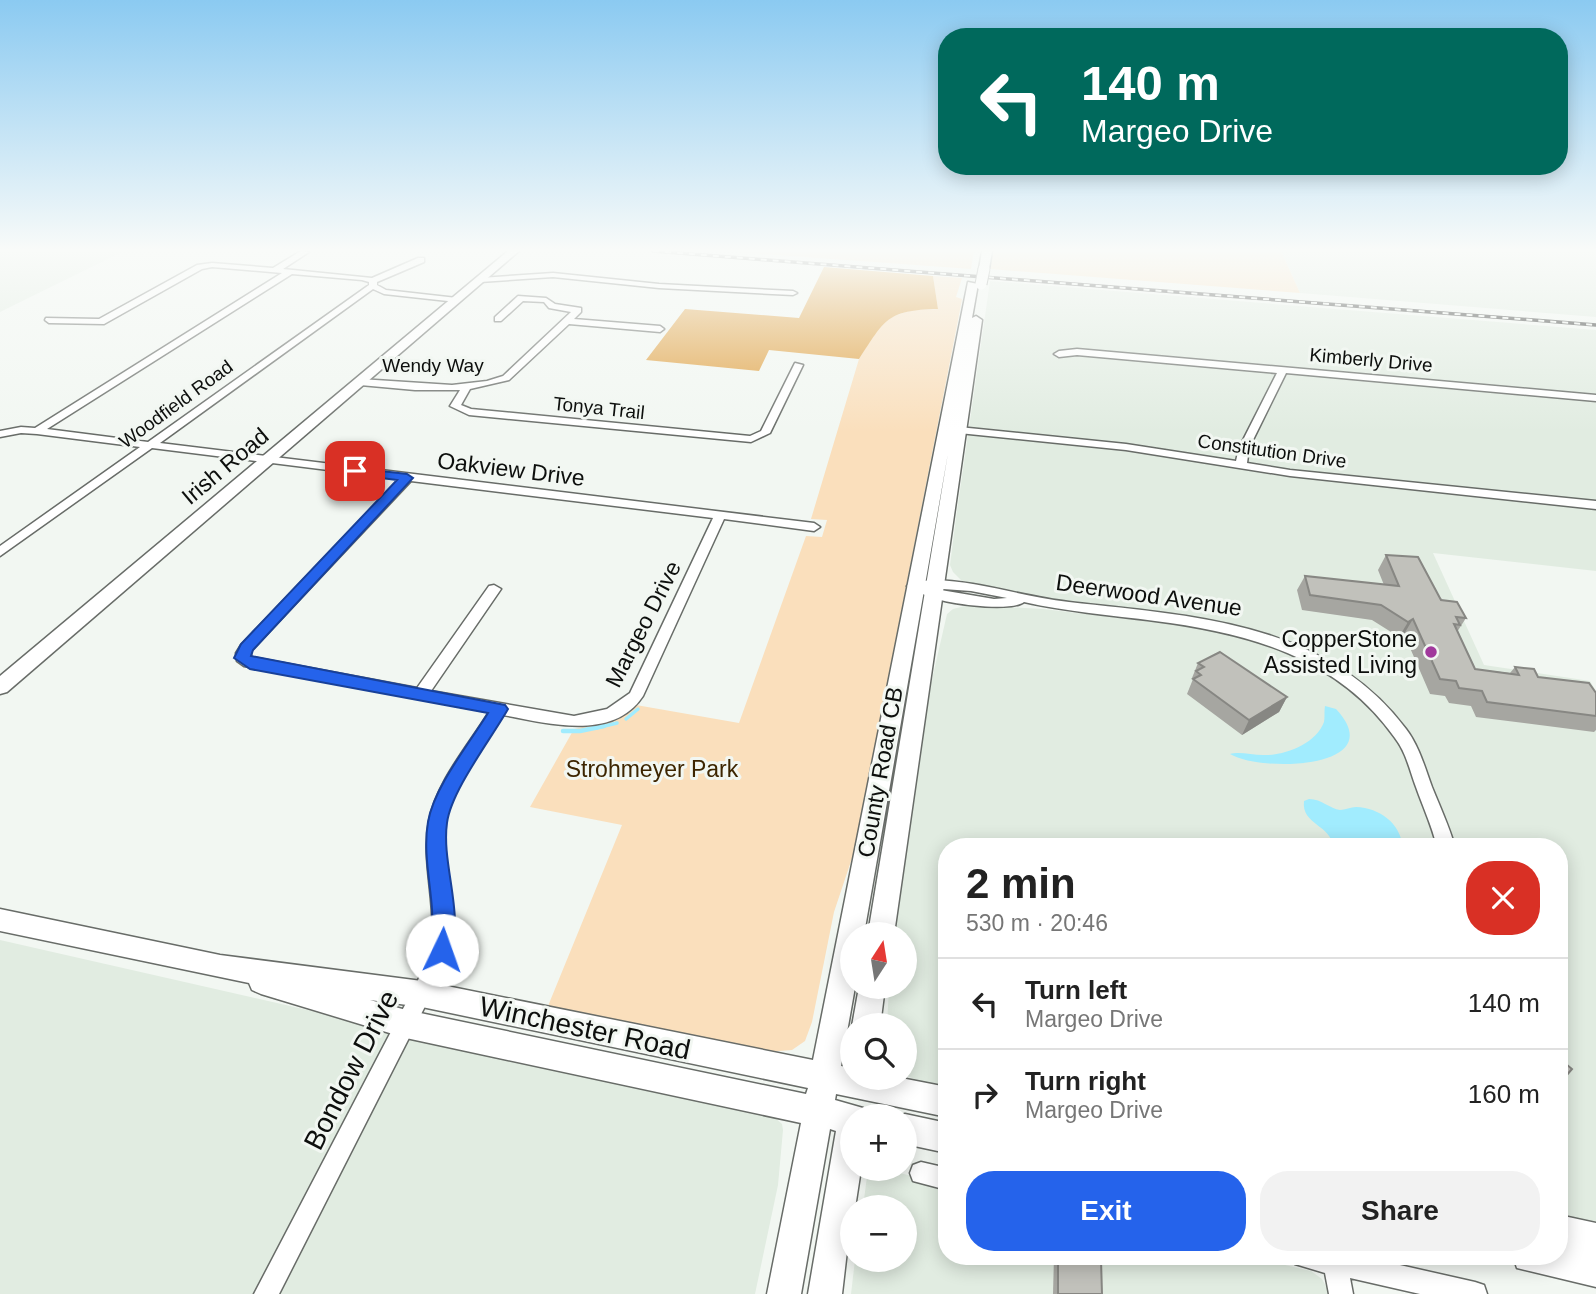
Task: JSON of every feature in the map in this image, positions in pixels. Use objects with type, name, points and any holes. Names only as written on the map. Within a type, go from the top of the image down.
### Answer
[{"type":"main road","name":"Irish Road","points":[[0,687],[444,311]]},
{"type":"main road","name":"County Road CB","points":[[883,922],[928,588],[972,311]]},
{"type":"main road","name":"County Road CB","points":[[784,1294],[824,1077],[928,588]]},
{"type":"main road","name":"Winchester Road","points":[[0,920],[220,967],[422,993],[840,1079]]},
{"type":"main road","name":"Winchester Road","points":[[897,1090],[938,1100]]},
{"type":"main road","name":"Winchester Road","points":[[818,1111],[840,1115]]},
{"type":"main road","points":[[917,1132],[938,1136]]},
{"type":"main road","points":[[825,1294],[843,1181]]},
{"type":"main road","points":[[1568,1264],[1596,1270]]},
{"type":"street","points":[[49,320],[98,323],[120,311]]},
{"type":"street","points":[[37,431],[227,311]]},
{"type":"street","name":"Woodfield Road","points":[[0,552],[335,311]]},
{"type":"street","points":[[498,319],[506,311]]},
{"type":"street","points":[[568,321],[576,311]]},
{"type":"street","points":[[568,321],[660,329]]},
{"type":"street","name":"Wendy Way","points":[[360,382],[415,386],[488,384],[506,378],[568,321]]},
{"type":"street","name":"Kimberly Drive","points":[[1059,354],[1077,352],[1596,398]]},
{"type":"street","name":"Tonya Trail","points":[[468,385],[455,406],[469,412],[744,440],[758,438],[765,433],[798,365]]},
{"type":"street","points":[[1241,465],[1244,448],[1283,370]]},
{"type":"street","name":"Constitution Drive","points":[[952,429],[1126,447],[1241,465],[1596,505]]},
{"type":"street","name":"Oakview Drive","points":[[3,431],[37,431],[814,527]]},
{"type":"street","name":"Margeo Drive","points":[[407,478],[246,648],[242,658],[250,664],[575,722],[608,715],[631,701],[639,690],[720,515]]},
{"type":"street","name":"Deerwood Avenue","points":[[928,588],[994,603],[1029,601],[1232,628],[1275,640],[1320,661],[1372,700],[1401,734],[1411,752],[1443,838]]},
{"type":"street","points":[[421,694],[494,589]]},
{"type":"street","name":"Bondow Drive","points":[[266,1294],[437,963],[444,938],[436,837],[438,820],[446,798],[499,709]]},
{"type":"street","name":"Winchester Road","points":[[220,967],[314,999],[406,1024],[818,1111]]},
{"type":"street","points":[[921,1173],[938,1177]]},
{"type":"street","points":[[1568,1233],[1596,1239]]},
{"type":"street","points":[[1336,1265],[1341,1294]]},
{"type":"street","points":[[1356,1265],[1475,1294]]},
{"type":"shaded area","points":[[683,311],[799,318],[802,311],[911,311],[897,315],[882,326],[859,359],[769,350],[759,371],[646,360]]},
{"type":"shaded area","points":[[986,311],[1366,311],[1596,330],[1596,571],[1433,553],[1484,665],[1590,681],[1596,691],[1596,1226],[1568,1220],[1568,838],[938,838],[938,1086],[917,1080],[917,1013],[888,1013],[888,999],[917,999],[917,922],[896,922],[928,697],[947,614],[953,609],[969,605],[1043,609],[1214,629],[1212,619],[1047,599],[962,581],[950,565]]},
{"type":"shaded area","points":[[1527,311],[1596,311],[1596,317]]},
{"type":"shaded area","points":[[0,940],[773,1116],[782,1124],[783,1130],[778,1185],[755,1294],[0,1294]]},
{"type":"shaded area","points":[[917,1177],[938,1182],[938,1265],[1285,1265],[1311,1271],[1322,1279],[1330,1294],[851,1294],[854,1272],[917,1272],[917,1195],[865,1195],[866,1181],[917,1181]]},
{"type":"green space","name":"Strohmeyer Park","points":[[908,311],[960,311],[855,849],[834,912],[812,1022],[805,1041],[792,1050],[767,1052],[548,1006],[622,825],[530,807],[574,729],[614,720],[636,705],[739,723],[806,536],[822,537],[827,520],[811,519],[859,359],[879,326],[894,316]]},
{"type":"water","points":[[1325,706],[1336,709],[1349,729],[1347,744],[1335,755],[1292,764],[1246,760],[1230,754],[1271,755],[1298,747],[1320,730],[1324,722]]},
{"type":"water","points":[[1304,801],[1318,801],[1340,810],[1356,807],[1373,810],[1393,824],[1401,838],[1330,838],[1307,815]]},
{"type":"building","points":[[1386,555],[1418,557],[1441,600],[1457,602],[1466,618],[1456,617],[1460,625],[1454,624],[1475,669],[1519,675],[1515,667],[1534,669],[1538,677],[1589,683],[1596,693],[1596,716],[1487,702],[1482,691],[1459,688],[1456,681],[1440,679],[1413,619],[1408,622],[1381,605],[1310,595],[1305,576],[1399,586]]},
{"type":"building","points":[[1220,652],[1287,697],[1249,720],[1193,679],[1201,675],[1196,671],[1204,667],[1198,663]]},
{"type":"building","points":[[1058,1265],[1101,1265],[1102,1294],[1058,1294]]},
{"type":"waterway","points":[[626,719],[638,709]]},
{"type":"waterway","points":[[596,728],[617,723]]},
{"type":"waterway","points":[[563,731],[604,726]]},
{"type":"railway","points":[[1423,311],[1596,325]]},
{"type":"place","name":"CopperStone Assisted Living","points":[[1431,652]]},
{"type":"route","points":[[355,471],[407,478],[246,648],[242,658],[250,664],[499,709],[446,798],[438,820],[436,837],[444,923],[442,950]]}]
